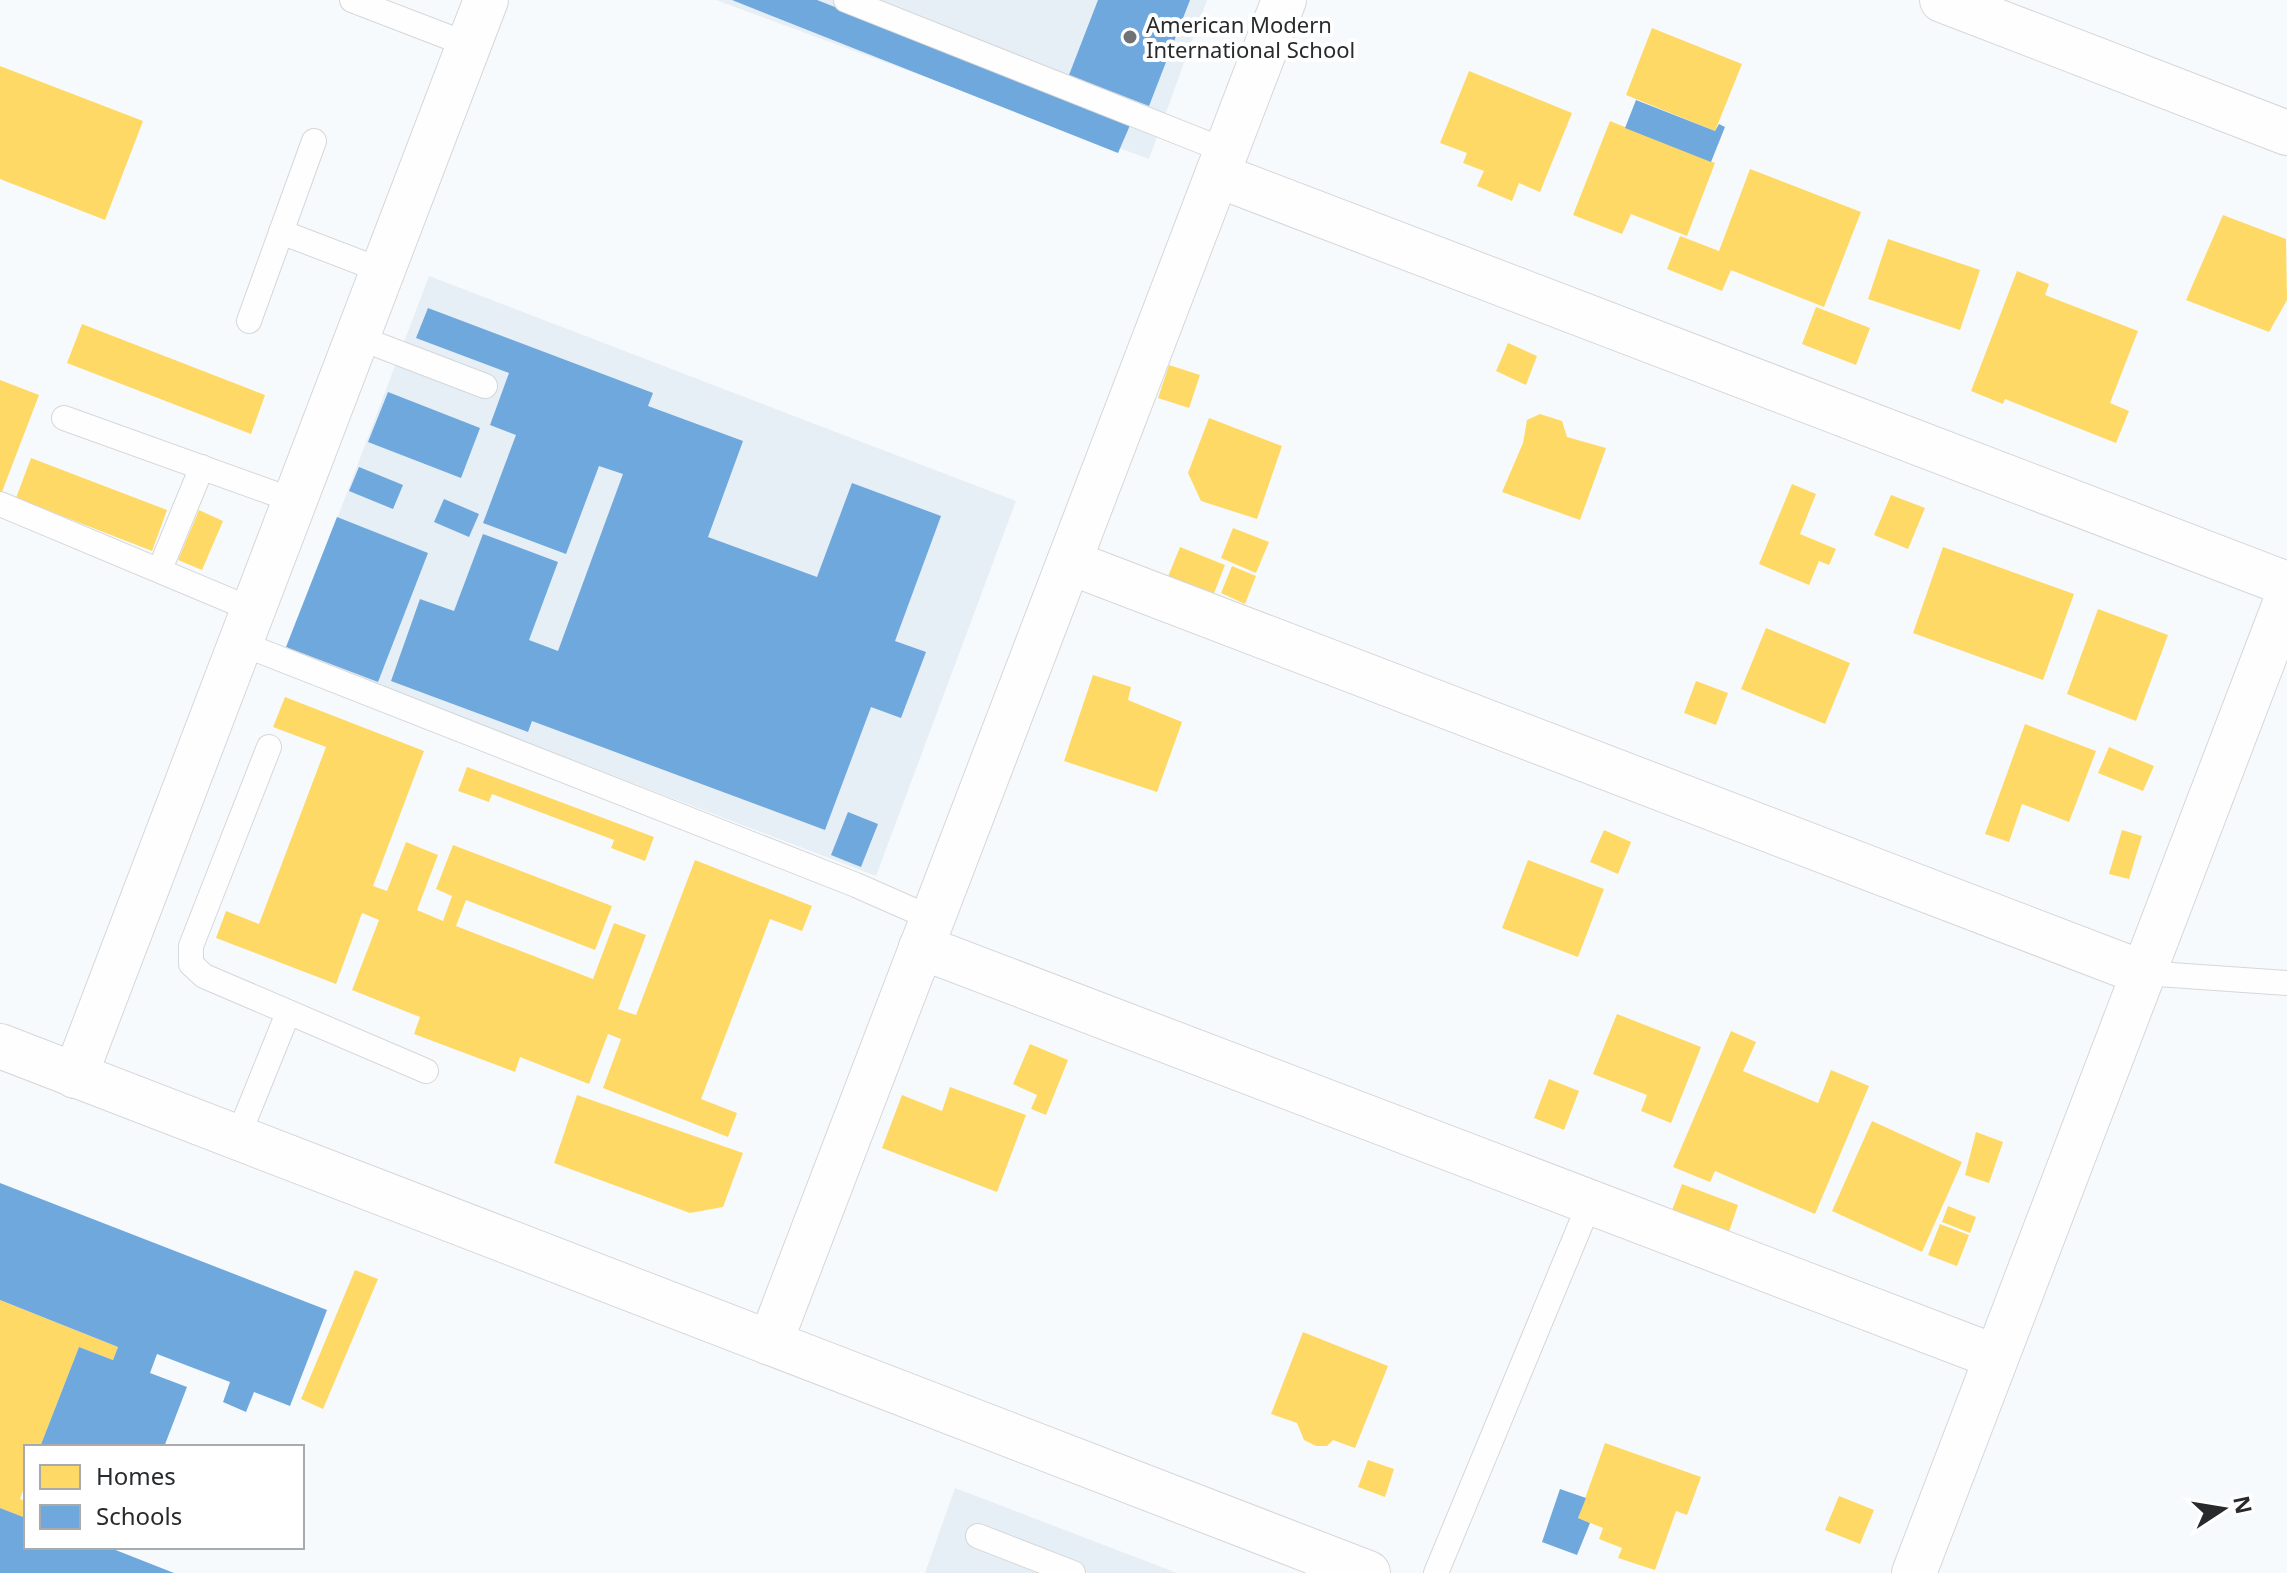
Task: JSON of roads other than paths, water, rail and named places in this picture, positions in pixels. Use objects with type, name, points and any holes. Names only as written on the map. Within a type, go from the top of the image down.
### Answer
[{"type":"street","points":[[75,1076],[486,0]]},
{"type":"street","points":[[770,1343],[1284,0]]},
{"type":"street","points":[[1942,0],[2287,133]]},
{"type":"street","points":[[1222,163],[2287,584]]},
{"type":"street","points":[[1069,562],[2143,973]]},
{"type":"street","points":[[1914,1573],[2287,598]]},
{"type":"street","points":[[927,933],[1590,1202],[1996,1357]]},
{"type":"street","points":[[0,1046],[1368,1573]]},
{"type":"lane","points":[[352,0],[469,45]]},
{"type":"lane","points":[[846,0],[1222,163]]},
{"type":"lane","points":[[249,321],[314,141]]},
{"type":"lane","points":[[281,232],[383,271]]},
{"type":"lane","points":[[357,337],[485,386]]},
{"type":"lane","points":[[64,418],[295,501]]},
{"type":"lane","points":[[160,569],[202,467]]},
{"type":"lane","points":[[0,504],[160,569],[246,627],[856,885],[927,933]]},
{"type":"lane","points":[[269,747],[189,955],[196,971],[426,1071]]},
{"type":"lane","points":[[2143,973],[2287,983]]},
{"type":"lane","points":[[237,1139],[288,1013]]},
{"type":"lane","points":[[1436,1573],[1590,1202]]},
{"type":"lane","points":[[978,1536],[1073,1573]]},
{"type":"place","name":"American Modern International School","points":[[1130,37]]}]
